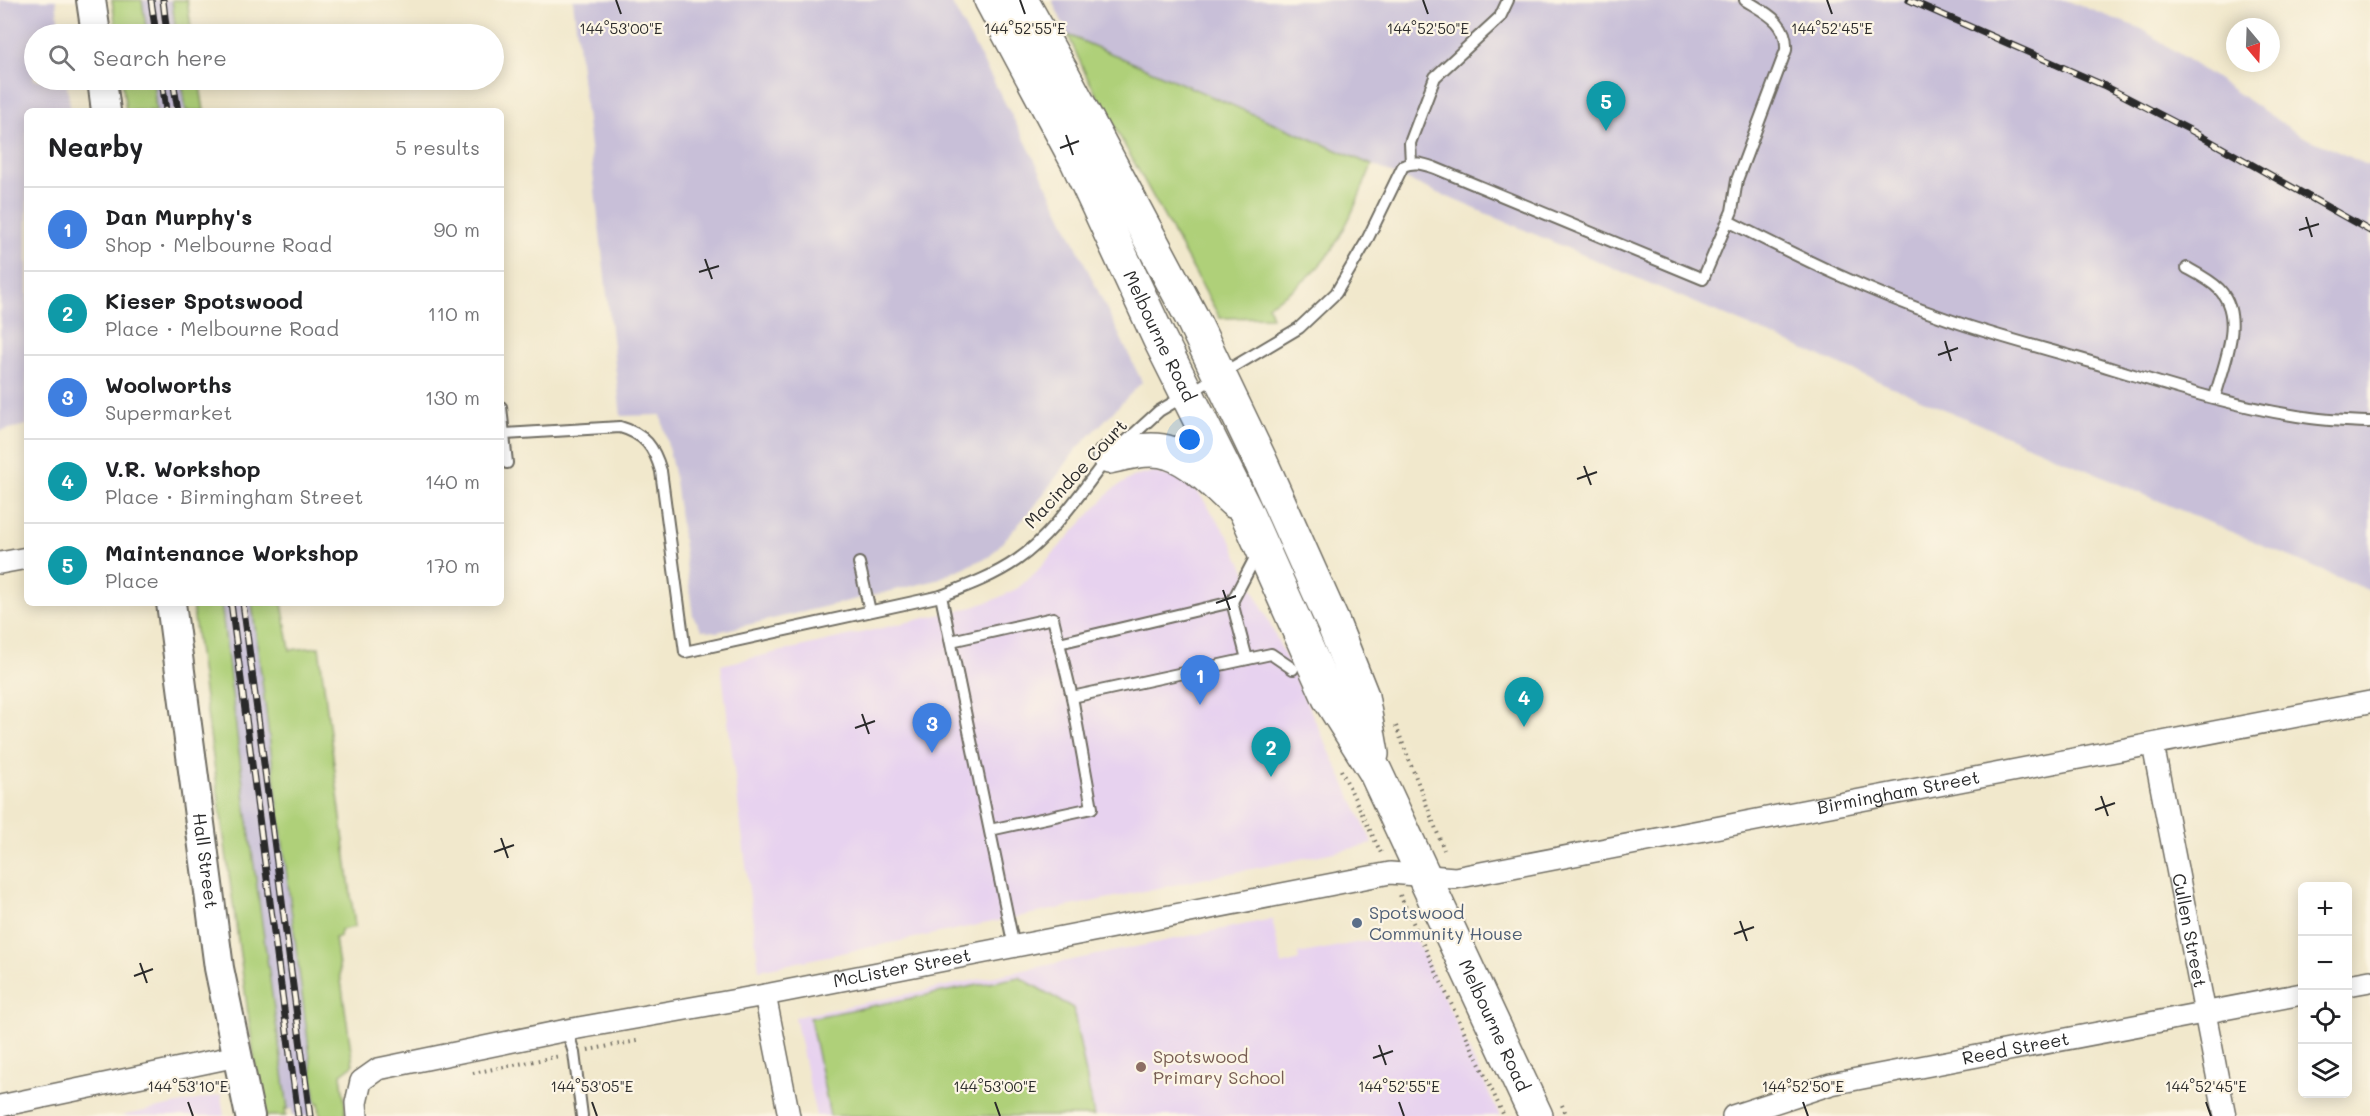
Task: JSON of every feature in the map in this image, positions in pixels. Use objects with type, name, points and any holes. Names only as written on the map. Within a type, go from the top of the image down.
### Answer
[{"type":"main road","name":"Melbourne Road","points":[[991,0],[1077,161],[1160,338],[1247,514],[1329,698],[1375,771],[1536,1116]]},
{"type":"main road","name":"Melbourne Road","points":[[1021,0],[1147,234],[1219,374],[1334,623],[1362,696],[1375,771]]},
{"type":"main road","points":[[1109,457],[1140,451],[1170,453],[1208,477],[1247,514]]},
{"type":"street","points":[[91,0],[95,24]]},
{"type":"street","points":[[103,90],[106,108]]},
{"type":"street","points":[[0,563],[24,559]]},
{"type":"street","name":"Hall Street","points":[[171,606],[219,968],[250,1116]]},
{"type":"street","name":"Birmingham Street","points":[[1424,876],[1455,878],[2370,702]]},
{"type":"street","name":"Cullen Street","points":[[2152,745],[2225,1116]]},
{"type":"street","name":"McLister Street","points":[[357,1116],[356,1103],[361,1081],[378,1069],[567,1030],[765,995],[1390,873],[1424,876]]},
{"type":"street","points":[[2352,984],[2370,981]]},
{"type":"street","points":[[765,995],[789,1116]]},
{"type":"street","name":"Reed Street","points":[[1733,1116],[1831,1084],[2298,995]]},
{"type":"street","points":[[0,1106],[237,1056]]},
{"type":"lane","points":[[1508,0],[1500,17],[1435,77],[1410,143],[1411,163],[1420,163],[1435,168],[1703,279],[1732,211],[1737,180],[1786,50],[1787,39],[1783,27],[1745,0]]},
{"type":"lane","name":"Macindoe Court","points":[[505,434],[620,427],[636,431],[647,442],[656,454],[661,471],[685,651],[941,596],[978,581],[1018,559],[1053,527],[1109,457],[1160,411],[1299,328],[1336,293],[1366,242],[1403,166],[1411,163]]},
{"type":"lane","points":[[1728,221],[1810,263],[1947,319],[2180,389],[2311,418],[2370,422]]},
{"type":"lane","points":[[2187,268],[2220,290],[2232,314],[2233,327],[2215,397]]},
{"type":"lane","points":[[504,427],[507,463]]},
{"type":"lane","points":[[1247,659],[1232,602],[1261,546]]},
{"type":"lane","points":[[859,564],[870,611]]},
{"type":"lane","points":[[941,596],[1014,947]]},
{"type":"lane","points":[[1059,643],[1232,602]]},
{"type":"lane","points":[[951,641],[1053,618],[1072,697],[1092,808],[990,830]]},
{"type":"lane","points":[[1072,697],[1271,654],[1293,669]]},
{"type":"lane","points":[[567,1030],[574,1053],[582,1116]]},
{"type":"path","points":[[1341,770],[1504,1116]]},
{"type":"shaded area","points":[[0,0],[56,0],[59,24],[24,24],[24,90],[68,90],[71,108],[24,108],[24,426],[0,431]]},
{"type":"shaded area","points":[[142,0],[172,0],[175,24],[146,24]]},
{"type":"shaded area","points":[[573,0],[950,0],[1027,144],[1142,382],[1076,450],[1034,507],[990,556],[933,581],[717,632],[702,630],[693,616],[674,473],[661,415],[621,416]]},
{"type":"shaded area","points":[[1052,0],[2065,0],[2142,29],[2300,135],[2370,166],[2370,591],[1068,35]]},
{"type":"shaded area","points":[[154,90],[183,90],[186,108],[156,108]]},
{"type":"shaded area","points":[[1154,472],[1184,479],[1198,492],[1230,539],[1373,844],[759,970],[721,665],[973,607],[996,599],[1018,588],[1036,572],[1113,489],[1133,477]]},
{"type":"shaded area","points":[[221,606],[252,606],[316,1103],[312,1104],[314,1116],[293,1116],[292,1109],[288,1109],[245,801]]},
{"type":"shaded area","name":"Spotswood Primary School","points":[[1272,919],[1282,965],[1299,960],[1298,954],[1413,932],[1500,1116],[816,1116],[795,1017]]},
{"type":"shaded area","points":[[221,1095],[224,1116],[121,1116]]},
{"type":"green space","points":[[112,0],[142,0],[146,24],[116,24]]},
{"type":"green space","points":[[172,0],[187,0],[191,24],[175,24]]},
{"type":"green space","points":[[1068,35],[1372,165],[1354,209],[1334,246],[1308,277],[1290,292],[1268,305],[1272,317],[1220,318],[1087,77]]},
{"type":"green space","points":[[123,90],[154,90],[156,108],[126,108]]},
{"type":"green space","points":[[183,90],[201,90],[204,108],[186,108]]},
{"type":"green space","points":[[192,606],[221,606],[245,801],[288,1109],[285,1109],[286,1116],[262,1116]]},
{"type":"green space","points":[[252,606],[283,606],[290,650],[319,647],[355,927],[340,930],[340,937],[335,938],[353,1065],[341,1074],[346,1114],[344,1116],[320,1116],[319,1103],[316,1103]]},
{"type":"green space","points":[[1019,977],[1073,1008],[1094,1116],[830,1116],[810,1018]]},
{"type":"railway","points":[[151,0],[155,24]]},
{"type":"railway","points":[[163,0],[166,24]]},
{"type":"railway","points":[[1909,0],[2103,85],[2192,131],[2370,231]]},
{"type":"railway","points":[[163,90],[166,108]]},
{"type":"railway","points":[[175,90],[178,108]]},
{"type":"railway","points":[[231,606],[298,1116]]},
{"type":"railway","points":[[243,606],[310,1116]]},
{"type":"place","name":"Maintenance Workshop","points":[[1606,131]]},
{"type":"place","name":"Dan Murphy's","points":[[1200,705]]},
{"type":"place","name":"V.R. Workshop","points":[[1524,727]]},
{"type":"place","name":"Woolworths","points":[[932,753]]},
{"type":"place","name":"Kieser Spotswood","points":[[1271,777]]},
{"type":"place","name":"Spotswood Community House","points":[[1357,923]]},
{"type":"place","name":"Spotswood Primary School","points":[[1141,1067]]}]
